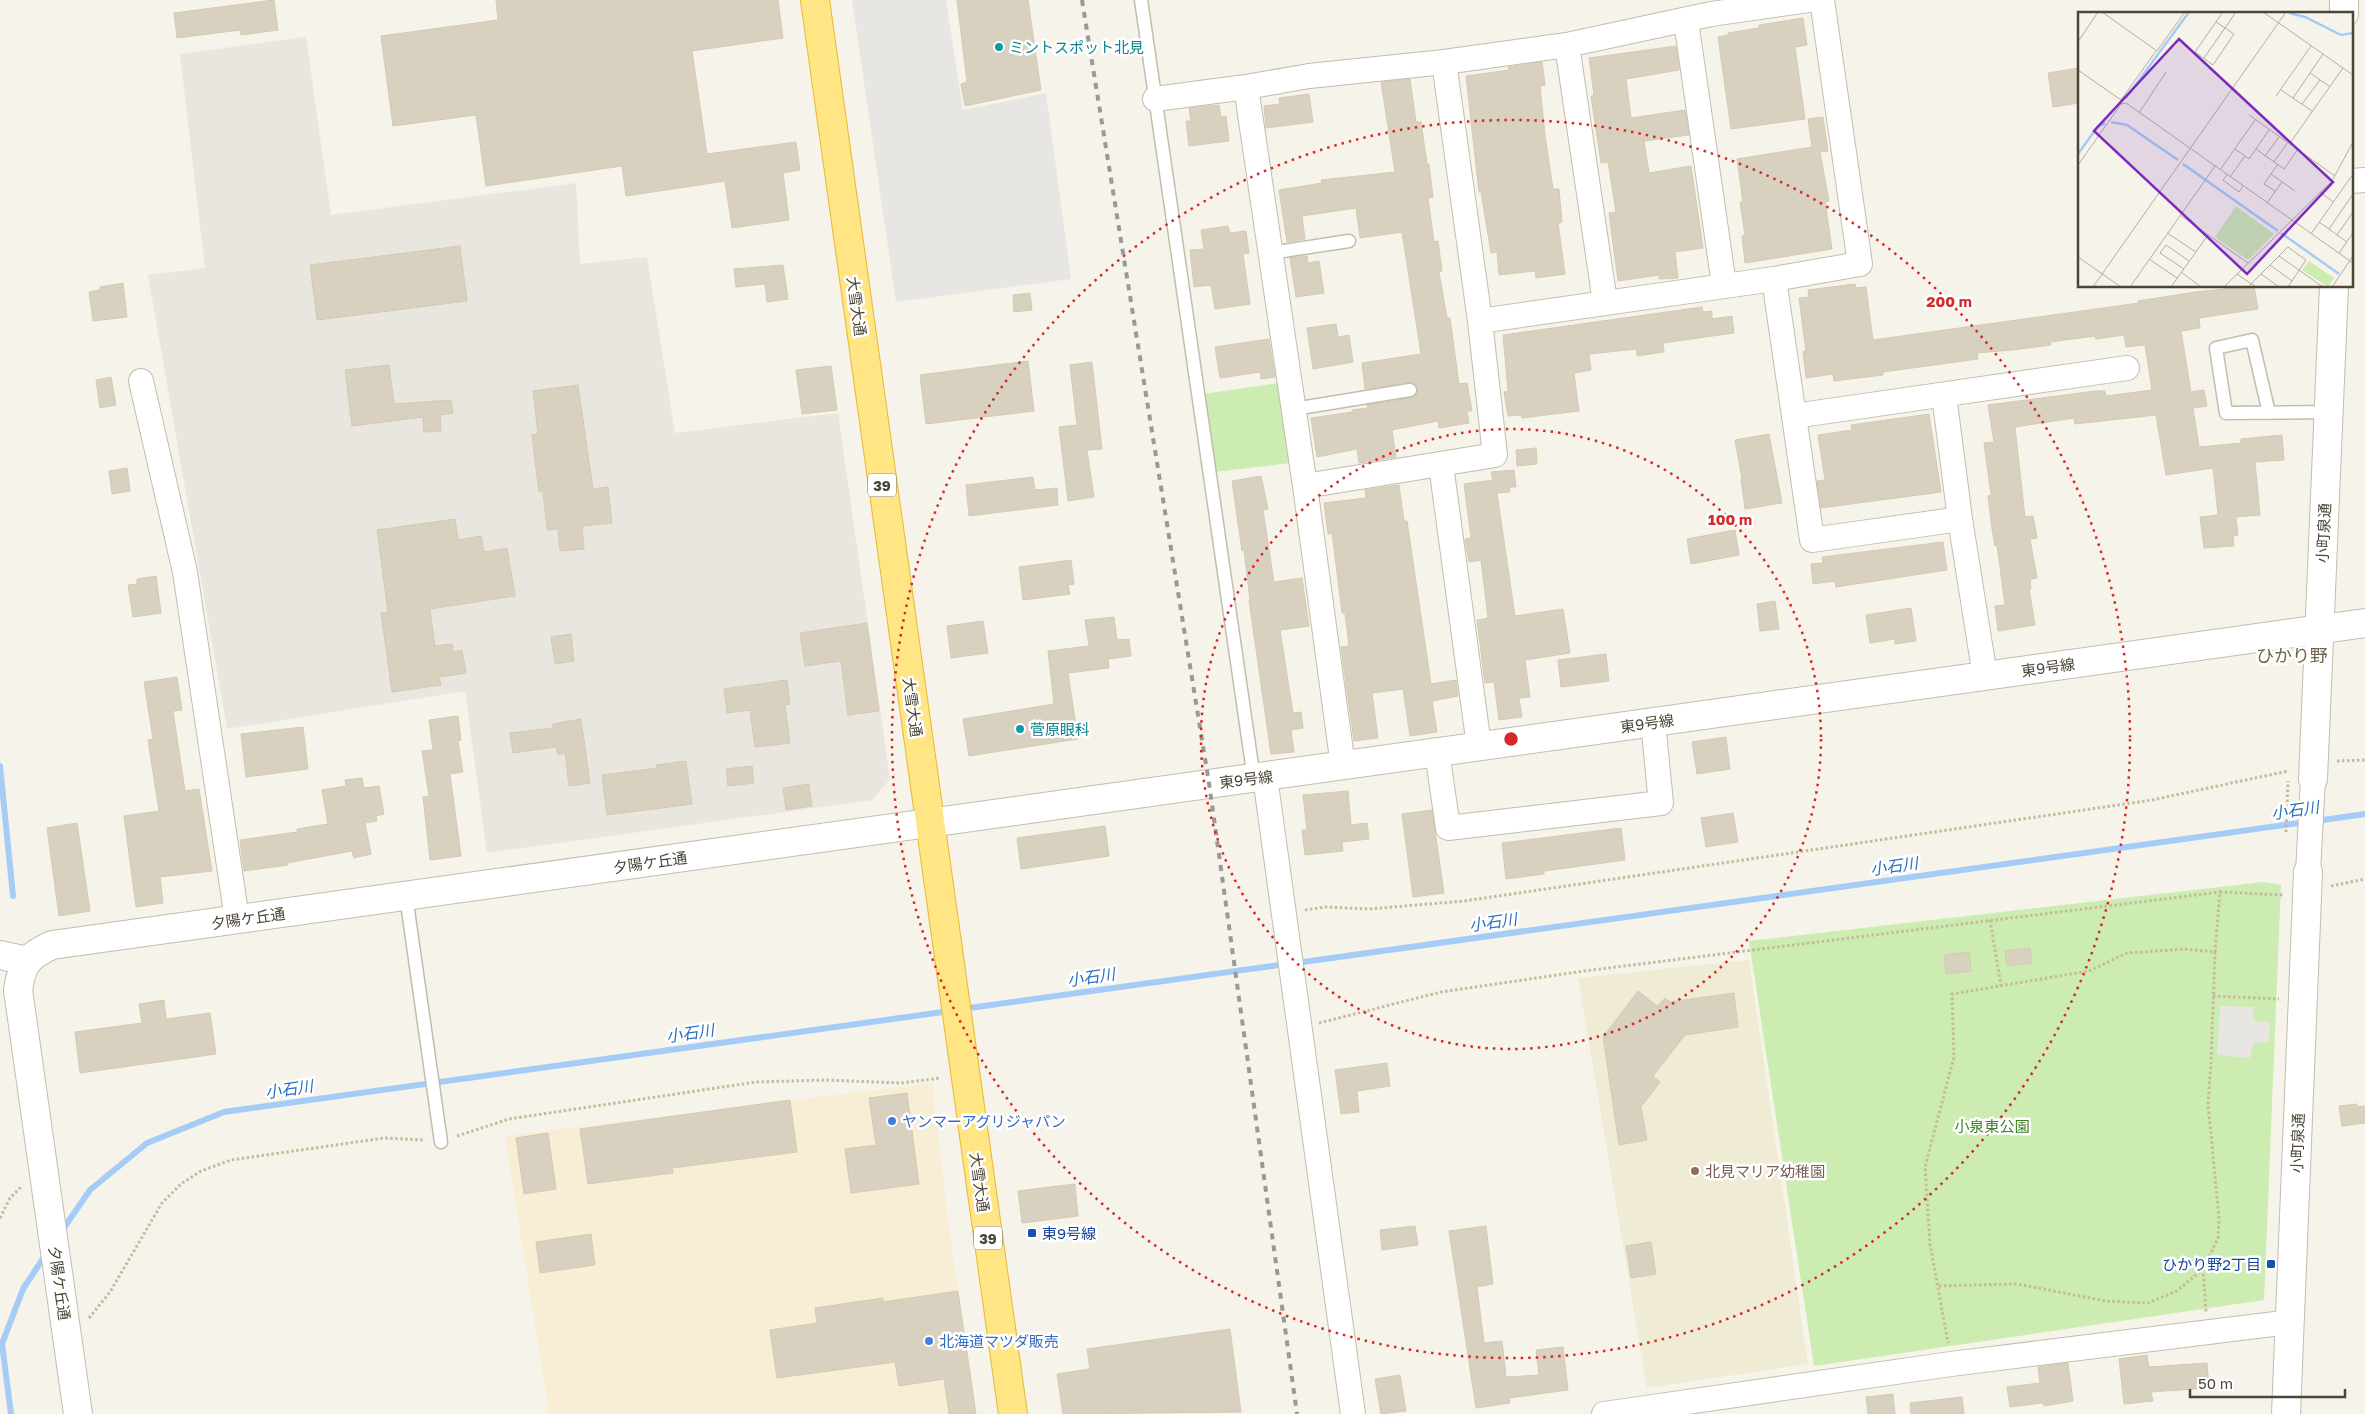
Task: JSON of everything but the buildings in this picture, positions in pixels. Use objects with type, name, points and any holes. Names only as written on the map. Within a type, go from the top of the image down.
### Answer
[{"type":"highway","name":"大雪大通","points":[[815,0],[1013,1414]]},
{"type":"street","points":[[1156,99],[1246,87],[1309,76],[1444,62],[1568,45],[1686,21],[1710,7],[1809,0]]},
{"type":"street","points":[[1480,321],[1774,279],[1860,264],[1822,0]]},
{"type":"street","points":[[1686,21],[1724,285]]},
{"type":"street","points":[[1568,45],[1605,302]]},
{"type":"street","points":[[1305,486],[1495,455],[1480,321],[1444,62]]},
{"type":"street","points":[[1246,87],[1294,409],[1344,766]]},
{"type":"street","points":[[2352,181],[2365,180]]},
{"type":"street","points":[[1774,279],[1812,540],[1960,519]]},
{"type":"street","name":"小町泉通","points":[[2312,776],[2334,288]]},
{"type":"street","points":[[1794,416],[2127,368]]},
{"type":"street","points":[[141,381],[184,572],[237,920]]},
{"type":"street","points":[[1944,395],[1960,519],[1985,676]]},
{"type":"street","points":[[1441,465],[1479,746]]},
{"type":"street","name":"東9号線","points":[[929,823],[2365,623]]},
{"type":"street","points":[[1437,752],[1448,828],[1661,804],[1653,722]]},
{"type":"street","points":[[2312,776],[2319,876]]},
{"type":"street","points":[[1260,778],[1286,928],[1305,1017],[1353,1414]]},
{"type":"street","name":"夕陽ケ丘通","points":[[78,1414],[18,990],[20,975],[26,960],[52,945],[929,823]]},
{"type":"street","name":"小町泉通","points":[[2286,1414],[2290,1322],[2319,876]]},
{"type":"street","points":[[0,956],[26,960]]},
{"type":"street","points":[[1604,1414],[1737,1405],[1951,1364],[2290,1322]]},
{"type":"lane","points":[[1141,0],[1260,778]]},
{"type":"lane","points":[[1270,253],[1349,241]]},
{"type":"lane","points":[[2268,413],[2252,340],[2216,348],[2226,413],[2268,413],[2328,412]]},
{"type":"lane","points":[[1294,409],[1410,390]]},
{"type":"lane","points":[[406,896],[441,1142]]},
{"type":"path","points":[[2286,835],[2312,776],[2336,761],[2365,760]]},
{"type":"path","points":[[1303,910],[1325,907],[1369,909],[1464,901],[2152,800],[2288,771],[2312,776]]},
{"type":"path","points":[[2319,876],[2331,886],[2365,879]]},
{"type":"path","points":[[2283,905],[2284,888]]},
{"type":"path","points":[[1305,1017],[1451,991],[1584,971],[1990,920],[2220,892],[2284,895]]},
{"type":"path","points":[[1939,1286],[2017,1284],[2106,1301],[2148,1303],[2177,1291],[2203,1269],[2218,1238],[2219,1218],[2208,1104],[2212,996],[2220,892]]},
{"type":"path","points":[[1990,920],[2001,986]]},
{"type":"path","points":[[1951,1364],[1939,1286],[1930,1244],[1925,1167],[1954,1057],[1952,994],[2089,971],[2127,953],[2185,949],[2215,952]]},
{"type":"path","points":[[2280,989],[2280,1007]]},
{"type":"path","points":[[2212,996],[2280,998]]},
{"type":"path","points":[[67,1331],[110,1292],[162,1203],[181,1184],[202,1172],[231,1160],[384,1138],[441,1142],[509,1119],[756,1082],[827,1080],[901,1083],[941,1078]]},
{"type":"path","points":[[0,1218],[10,1198],[44,1171]]},
{"type":"path","points":[[2203,1269],[2207,1316]]},
{"type":"shaded area","points":[[852,0],[946,0],[963,110],[1046,93],[1071,279],[896,302]]},
{"type":"shaded area","points":[[306,37],[331,215],[576,183],[580,264],[647,257],[675,433],[838,413],[890,779],[872,800],[487,853],[465,691],[227,729],[148,275],[205,268],[180,54]]},
{"type":"shaded area","name":"北見マリア幼稚園","points":[[1749,960],[1808,1364],[1647,1388],[1578,978]]},
{"type":"shaded area","points":[[2220,1006],[2254,1007],[2253,1015],[2255,1020],[2270,1022],[2269,1042],[2255,1043],[2252,1047],[2250,1058],[2217,1055]]},
{"type":"shaded area","points":[[932,1083],[948,1220],[976,1414],[549,1414],[505,1136]]},
{"type":"green space","points":[[1278,383],[1290,463],[1215,472],[1203,394]]},
{"type":"green space","name":"小泉東公園","points":[[2263,882],[2281,885],[2264,1300],[1814,1366],[1749,941]]},
{"type":"waterway","points":[[0,766],[13,896]]},
{"type":"waterway","name":"小石川","points":[[2316,821],[2365,814]]},
{"type":"waterway","name":"小石川","points":[[1296,963],[2306,822]]},
{"type":"waterway","name":"小石川","points":[[962,1009],[1286,964]]},
{"type":"waterway","name":"小石川","points":[[61,1232],[90,1190],[147,1143],[224,1112],[950,1011]]},
{"type":"waterway","name":"小石川","points":[[11,1414],[2,1344],[23,1289],[46,1254]]},
{"type":"railway","points":[[1082,0],[1209,783],[1297,1414]]},
{"type":"place","name":"ミントスポット北見","points":[[999,47]]},
{"type":"place","name":"菅原眼科","points":[[1020,729]]},
{"type":"place","name":"ヤンマーアグリジャパン","points":[[892,1121]]},
{"type":"place","name":"北見マリア幼稚園","points":[[1695,1171]]},
{"type":"place","name":"東9号線","points":[[1032,1233]]},
{"type":"place","name":"ひかり野2丁目","points":[[2271,1264]]},
{"type":"place","name":"北海道マツダ販売","points":[[929,1341]]},
{"type":"district","name":"ひかり野","points":[[2292,655]]}]
